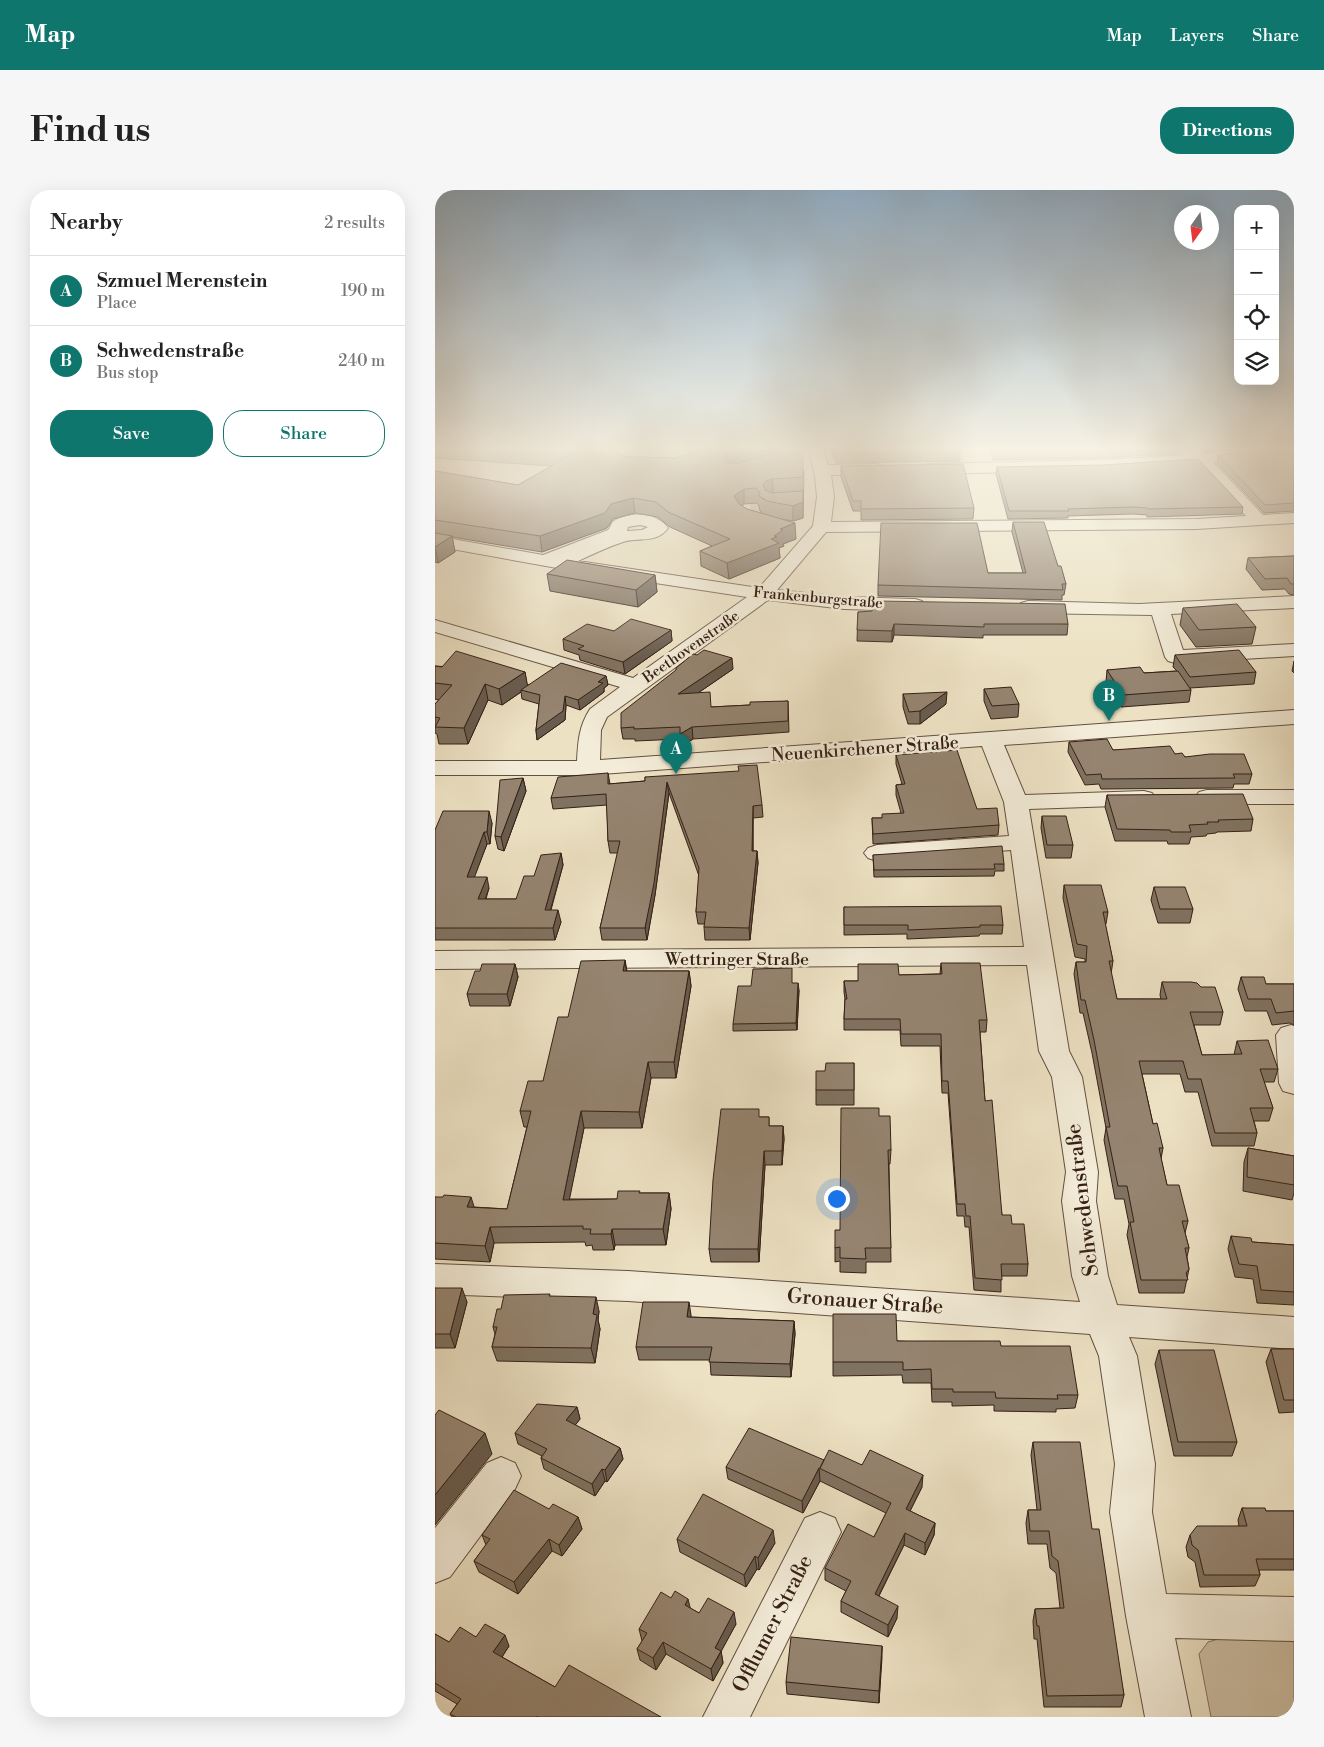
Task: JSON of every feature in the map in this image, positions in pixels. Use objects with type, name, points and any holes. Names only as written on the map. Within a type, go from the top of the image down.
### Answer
[{"type":"street","points":[[813,530],[825,518]]},
{"type":"street","points":[[813,530],[1197,524],[1289,518]]},
{"type":"street","points":[[631,520],[646,520],[655,523],[659,528],[646,535],[623,536],[551,562],[614,534],[619,530],[619,525],[631,520]]},
{"type":"street","name":"Beethovenstraße","points":[[587,768],[589,730],[598,714],[764,594],[813,530]]},
{"type":"street","name":"Frankenburgstraße","points":[[435,542],[551,562],[764,594],[844,603],[933,605]]},
{"type":"street","points":[[1011,607],[1160,609],[1294,602]]},
{"type":"street","points":[[1160,609],[1175,656],[1294,650]]},
{"type":"street","points":[[435,626],[636,685]]},
{"type":"street","name":"Neuenkirchener Straße","points":[[587,768],[623,766],[625,776],[629,779],[639,780],[710,774],[715,771],[712,760],[1294,717]]},
{"type":"street","name":"Schwedenstraße","points":[[991,740],[1016,802],[1054,1051],[1067,1077],[1082,1172],[1079,1201],[1090,1276],[1103,1320],[1118,1356],[1135,1464],[1131,1512],[1148,1616],[1168,1717]]},
{"type":"street","points":[[437,772],[587,768]]},
{"type":"street","points":[[1016,802],[1088,798],[1294,797]]},
{"type":"street","points":[[877,853],[1023,842]]},
{"type":"street","name":"Wettringer Straße","points":[[435,960],[833,959],[1040,956]]},
{"type":"street","points":[[1291,1035],[1294,1083]]},
{"type":"street","name":"Gronauer Straße","points":[[435,1279],[637,1286],[1294,1333]]},
{"type":"street","points":[[435,1562],[501,1476]]},
{"type":"street","name":"Offlumer Straße","points":[[726,1717],[820,1532]]},
{"type":"street","points":[[1148,1616],[1294,1618]]},
{"type":"shaded area","points":[[1225,1637],[1294,1637],[1294,1717],[1211,1717],[1199,1654],[1208,1642]]},
{"type":"building","points":[[435,518],[590,518],[540,536],[435,520]]},
{"type":"building","points":[[682,518],[779,518],[795,523],[780,529],[783,530],[774,536],[777,537],[771,539],[779,543],[727,563],[700,551],[730,539]]},
{"type":"building","points":[[1013,522],[1044,522],[1058,566],[1061,566],[1066,584],[1062,584],[1063,590],[878,585],[881,523],[977,523],[988,573],[1026,573]]},
{"type":"building","points":[[435,533],[452,536],[435,547]]},
{"type":"building","points":[[1294,556],[1294,584],[1291,584],[1287,578],[1265,579],[1248,558]]},
{"type":"building","points":[[567,560],[655,575],[636,590],[547,574]]},
{"type":"building","points":[[877,601],[1065,604],[1068,624],[984,624],[984,627],[894,624],[892,631],[857,630],[858,612],[872,611],[873,608],[877,608]]},
{"type":"building","points":[[1237,604],[1256,627],[1199,630],[1183,608]]},
{"type":"building","points":[[631,619],[671,630],[623,662],[578,649],[584,646],[563,639],[587,624],[614,631]]},
{"type":"building","points":[[704,650],[732,658],[678,694],[710,692],[711,707],[750,705],[750,702],[788,701],[788,721],[692,727],[680,734],[680,727],[621,728],[621,713],[676,670],[693,654],[697,655]]},
{"type":"building","points":[[1239,650],[1256,672],[1190,677],[1175,655]]},
{"type":"building","points":[[456,651],[525,672],[499,689],[485,684],[464,728],[435,727],[440,718],[435,717],[435,704],[452,685],[435,683],[435,666],[442,667]]},
{"type":"building","points":[[561,663],[606,676],[598,682],[603,683],[578,700],[565,696],[563,711],[536,730],[540,695],[521,690]]},
{"type":"building","points":[[1140,667],[1144,673],[1178,671],[1191,690],[1123,695],[1107,670]]},
{"type":"building","points":[[1011,687],[1019,704],[992,706],[984,689]]},
{"type":"building","points":[[947,692],[920,711],[909,712],[903,694]]},
{"type":"building","points":[[1107,739],[1113,750],[1170,746],[1175,754],[1182,753],[1185,757],[1210,754],[1244,754],[1252,774],[1233,774],[1235,778],[1102,779],[1101,774],[1086,775],[1069,742]]},
{"type":"building","points":[[957,750],[977,809],[997,808],[999,825],[873,834],[872,818],[882,818],[882,814],[904,813],[896,785],[905,784],[896,755]]},
{"type":"building","points":[[757,765],[762,805],[753,806],[752,851],[757,851],[749,928],[704,927],[706,912],[696,912],[699,868],[667,782],[654,883],[645,928],[600,928],[620,841],[608,841],[606,794],[551,798],[558,777],[608,773],[608,784],[645,781],[645,777],[739,771],[738,766]]},
{"type":"building","points":[[523,778],[501,837],[495,836],[500,780]]},
{"type":"building","points":[[1243,794],[1253,819],[1218,820],[1219,822],[1207,822],[1208,824],[1189,825],[1191,832],[1117,829],[1107,795]]},
{"type":"building","points":[[443,811],[489,811],[487,832],[484,832],[467,877],[487,877],[478,899],[516,899],[524,876],[534,876],[541,855],[561,853],[545,910],[558,910],[553,928],[435,928],[435,830]]},
{"type":"building","points":[[1042,816],[1066,816],[1073,845],[1047,845]]},
{"type":"building","points":[[1002,846],[1004,864],[994,864],[995,869],[874,870],[873,855]]},
{"type":"building","points":[[1064,885],[1101,885],[1108,912],[1103,912],[1113,961],[1109,961],[1117,999],[1167,999],[1162,982],[1191,982],[1197,983],[1201,987],[1215,987],[1223,1012],[1190,1012],[1202,1055],[1242,1054],[1237,1041],[1268,1040],[1278,1069],[1260,1069],[1273,1108],[1250,1108],[1257,1133],[1215,1133],[1201,1079],[1188,1079],[1183,1061],[1139,1061],[1153,1124],[1157,1123],[1163,1148],[1159,1148],[1167,1185],[1179,1185],[1188,1221],[1182,1221],[1189,1248],[1185,1248],[1189,1269],[1186,1273],[1188,1280],[1141,1280],[1130,1222],[1134,1222],[1127,1186],[1118,1186],[1106,1127],[1110,1127],[1094,1040],[1085,1000],[1081,1000],[1076,962],[1086,962],[1087,946],[1077,944]]},
{"type":"building","points":[[1154,887],[1185,887],[1193,909],[1160,909]]},
{"type":"building","points":[[1001,906],[1003,925],[908,930],[908,925],[844,925],[844,907]]},
{"type":"building","points":[[625,960],[623,971],[689,971],[674,1062],[648,1062],[639,1112],[581,1111],[563,1200],[617,1199],[618,1191],[669,1193],[663,1229],[612,1229],[611,1234],[590,1234],[591,1229],[583,1229],[583,1226],[490,1227],[485,1246],[435,1243],[435,1197],[443,1197],[444,1195],[471,1197],[467,1207],[507,1209],[531,1111],[520,1111],[528,1081],[543,1081],[558,1017],[568,1017],[581,961]]},
{"type":"building","points":[[941,963],[980,963],[987,1020],[979,1020],[985,1101],[992,1100],[1002,1215],[1011,1215],[1012,1224],[1024,1224],[1028,1264],[1001,1264],[1002,1280],[975,1278],[970,1216],[966,1216],[965,1204],[957,1204],[948,1081],[942,1081],[941,1034],[901,1034],[900,1019],[844,1019],[845,999],[847,999],[844,981],[858,981],[858,964],[898,964],[899,975],[942,974]]},
{"type":"building","points":[[482,964],[515,964],[507,994],[467,994],[475,971],[480,971]]},
{"type":"building","points":[[792,968],[792,983],[798,983],[796,1023],[733,1024],[738,986],[751,986],[753,969]]},
{"type":"building","points":[[1241,977],[1264,977],[1266,984],[1294,984],[1294,1011],[1276,1013],[1271,999],[1248,999]]},
{"type":"building","points":[[826,1063],[854,1063],[854,1090],[816,1090],[816,1071],[825,1071]]},
{"type":"building","points":[[841,1108],[879,1108],[879,1116],[890,1116],[891,1150],[888,1150],[891,1248],[865,1248],[866,1259],[840,1258],[840,1247],[835,1248],[835,1230],[840,1230]]},
{"type":"building","points":[[721,1109],[759,1109],[759,1117],[769,1117],[769,1126],[783,1126],[782,1151],[764,1151],[758,1249],[709,1249],[713,1180]]},
{"type":"building","points":[[1248,1148],[1294,1156],[1294,1185],[1247,1177]]},
{"type":"building","points":[[1231,1236],[1251,1238],[1252,1242],[1294,1245],[1294,1292],[1261,1290],[1257,1266],[1239,1264]]},
{"type":"building","points":[[435,1288],[462,1288],[450,1334],[435,1334]]},
{"type":"building","points":[[550,1294],[549,1296],[596,1297],[593,1314],[597,1315],[591,1348],[492,1347],[497,1327],[493,1327],[497,1309],[501,1309],[504,1295]]},
{"type":"building","points":[[643,1302],[689,1302],[687,1317],[794,1321],[790,1364],[709,1362],[712,1347],[636,1347]]},
{"type":"building","points":[[833,1314],[896,1314],[897,1341],[1000,1341],[1001,1346],[1070,1346],[1078,1395],[1057,1395],[1058,1399],[996,1398],[995,1392],[953,1392],[953,1389],[932,1389],[931,1369],[903,1370],[903,1362],[833,1362]]},
{"type":"building","points":[[1271,1349],[1294,1349],[1294,1400],[1284,1400]]},
{"type":"building","points":[[1159,1350],[1214,1350],[1237,1442],[1178,1442]]},
{"type":"building","points":[[537,1404],[577,1407],[566,1420],[620,1448],[605,1470],[602,1469],[592,1484],[541,1458],[547,1449],[515,1433]]},
{"type":"building","points":[[439,1410],[485,1433],[435,1495],[435,1415]]},
{"type":"building","points":[[749,1428],[824,1460],[829,1450],[862,1465],[870,1450],[923,1475],[906,1509],[935,1523],[925,1543],[905,1533],[875,1594],[898,1606],[888,1625],[841,1601],[851,1581],[825,1568],[848,1524],[874,1537],[891,1503],[819,1468],[802,1501],[726,1467]]},
{"type":"building","points":[[1033,1442],[1080,1442],[1092,1529],[1099,1529],[1124,1695],[1047,1696],[1039,1626],[1037,1626],[1035,1609],[1064,1608],[1058,1561],[1052,1556],[1049,1531],[1030,1531],[1028,1510],[1041,1510]]},
{"type":"building","points":[[514,1490],[549,1509],[553,1504],[578,1517],[559,1545],[549,1539],[514,1582],[474,1561],[490,1539],[482,1535]]},
{"type":"building","points":[[703,1494],[773,1530],[758,1558],[755,1556],[744,1575],[677,1539]]},
{"type":"building","points":[[1242,1508],[1265,1508],[1266,1511],[1294,1511],[1294,1559],[1256,1559],[1260,1575],[1204,1575],[1198,1550],[1192,1545],[1190,1535],[1197,1526],[1247,1526]]},
{"type":"building","points":[[675,1591],[688,1599],[685,1605],[699,1613],[708,1598],[734,1612],[715,1648],[721,1651],[711,1669],[663,1642],[653,1658],[637,1649],[647,1633],[639,1629],[661,1592],[671,1598]]},
{"type":"building","points":[[485,1624],[505,1635],[493,1652],[555,1687],[569,1665],[661,1717],[456,1717],[450,1714],[461,1699],[435,1683],[435,1634],[449,1642],[460,1627],[476,1637]]},
{"type":"building","points":[[791,1637],[882,1646],[879,1691],[786,1682]]},
{"type":"place","name":"Schwedenstraße","points":[[1109,721]]},
{"type":"place","name":"Szmuel Merenstein","points":[[676,774]]}]
